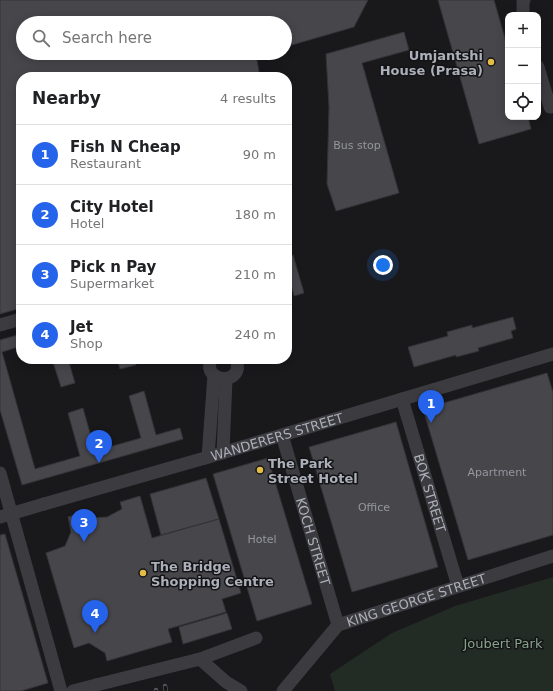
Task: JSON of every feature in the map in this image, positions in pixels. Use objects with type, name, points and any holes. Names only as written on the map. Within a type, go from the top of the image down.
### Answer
[{"type":"street","points":[[523,12],[522,2],[524,0]]},
{"type":"street","points":[[541,76],[552,110]]},
{"type":"street","points":[[0,324],[16,320]]},
{"type":"street","name":"WANDERERS STREET","points":[[6,515],[207,458],[553,354]]},
{"type":"street","points":[[211,364],[210,370],[220,379],[226,379],[233,376],[237,371],[238,364]]},
{"type":"street","points":[[207,458],[214,375]]},
{"type":"street","points":[[223,453],[226,379]]},
{"type":"street","name":"BOK STREET","points":[[402,399],[458,586]]},
{"type":"street","name":"KOCH STREET","points":[[282,435],[338,625]]},
{"type":"street","points":[[0,473],[6,515],[61,691]]},
{"type":"street","name":"KING GEORGE STREET","points":[[283,691],[338,625],[553,556]]},
{"type":"street","points":[[73,691],[198,659],[256,638]]},
{"type":"street","points":[[198,659],[226,682],[241,691]]},
{"type":"green space","name":"Joubert Park","points":[[553,577],[553,691],[335,691],[330,674],[392,633],[455,606]]},
{"type":"building","points":[[0,0],[368,0],[354,27],[292,45],[292,16],[16,16],[16,60],[257,60],[259,72],[16,72],[16,309],[0,314]]},
{"type":"building","points":[[438,0],[494,0],[505,38],[505,120],[529,120],[531,129],[479,144]]},
{"type":"building","points":[[404,32],[409,50],[362,63],[399,193],[336,211],[327,184],[329,107],[326,54]]},
{"type":"building","points":[[292,255],[304,293],[294,296],[292,288]]},
{"type":"building","points":[[513,317],[516,329],[511,331],[513,338],[478,348],[479,351],[456,357],[456,355],[414,367],[408,347],[448,336],[447,332],[472,325],[472,328]]},
{"type":"building","points":[[16,335],[16,348],[2,352],[35,469],[80,456],[68,413],[83,408],[95,451],[141,438],[129,396],[144,391],[156,435],[180,428],[183,439],[22,485],[0,410],[0,340]]},
{"type":"building","points":[[54,364],[69,364],[75,383],[61,387]]},
{"type":"building","points":[[118,364],[136,365],[120,369]]},
{"type":"building","points":[[547,373],[553,392],[553,535],[468,560],[423,409]]},
{"type":"building","points":[[396,422],[438,567],[352,592],[309,447]]},
{"type":"building","points":[[268,458],[312,604],[257,621],[213,474]]},
{"type":"building","points":[[206,478],[219,519],[161,535],[150,494]]},
{"type":"building","name":"The Bridge Shopping Centre","points":[[140,496],[152,538],[219,519],[241,593],[222,599],[226,612],[168,629],[172,642],[107,661],[105,653],[89,643],[74,648],[46,553],[65,546],[71,532],[68,517],[88,511],[90,518],[107,517],[122,509],[120,502]]},
{"type":"building","points":[[5,534],[48,683],[21,691],[0,691],[0,535]]},
{"type":"building","points":[[227,613],[232,629],[183,644],[179,627]]},
{"type":"railway","points":[[165,686],[166,691]]},
{"type":"place","name":"Umjantshi House (Prasa)","points":[[491,62]]},
{"type":"place","name":"Fish N Cheap","points":[[431,423]]},
{"type":"place","name":"City Hotel","points":[[99,463]]},
{"type":"place","name":"The Park Street Hotel","points":[[260,470]]},
{"type":"place","name":"Pick n Pay","points":[[84,542]]},
{"type":"place","name":"The Bridge Shopping Centre","points":[[143,573]]},
{"type":"place","name":"Jet","points":[[95,633]]}]
